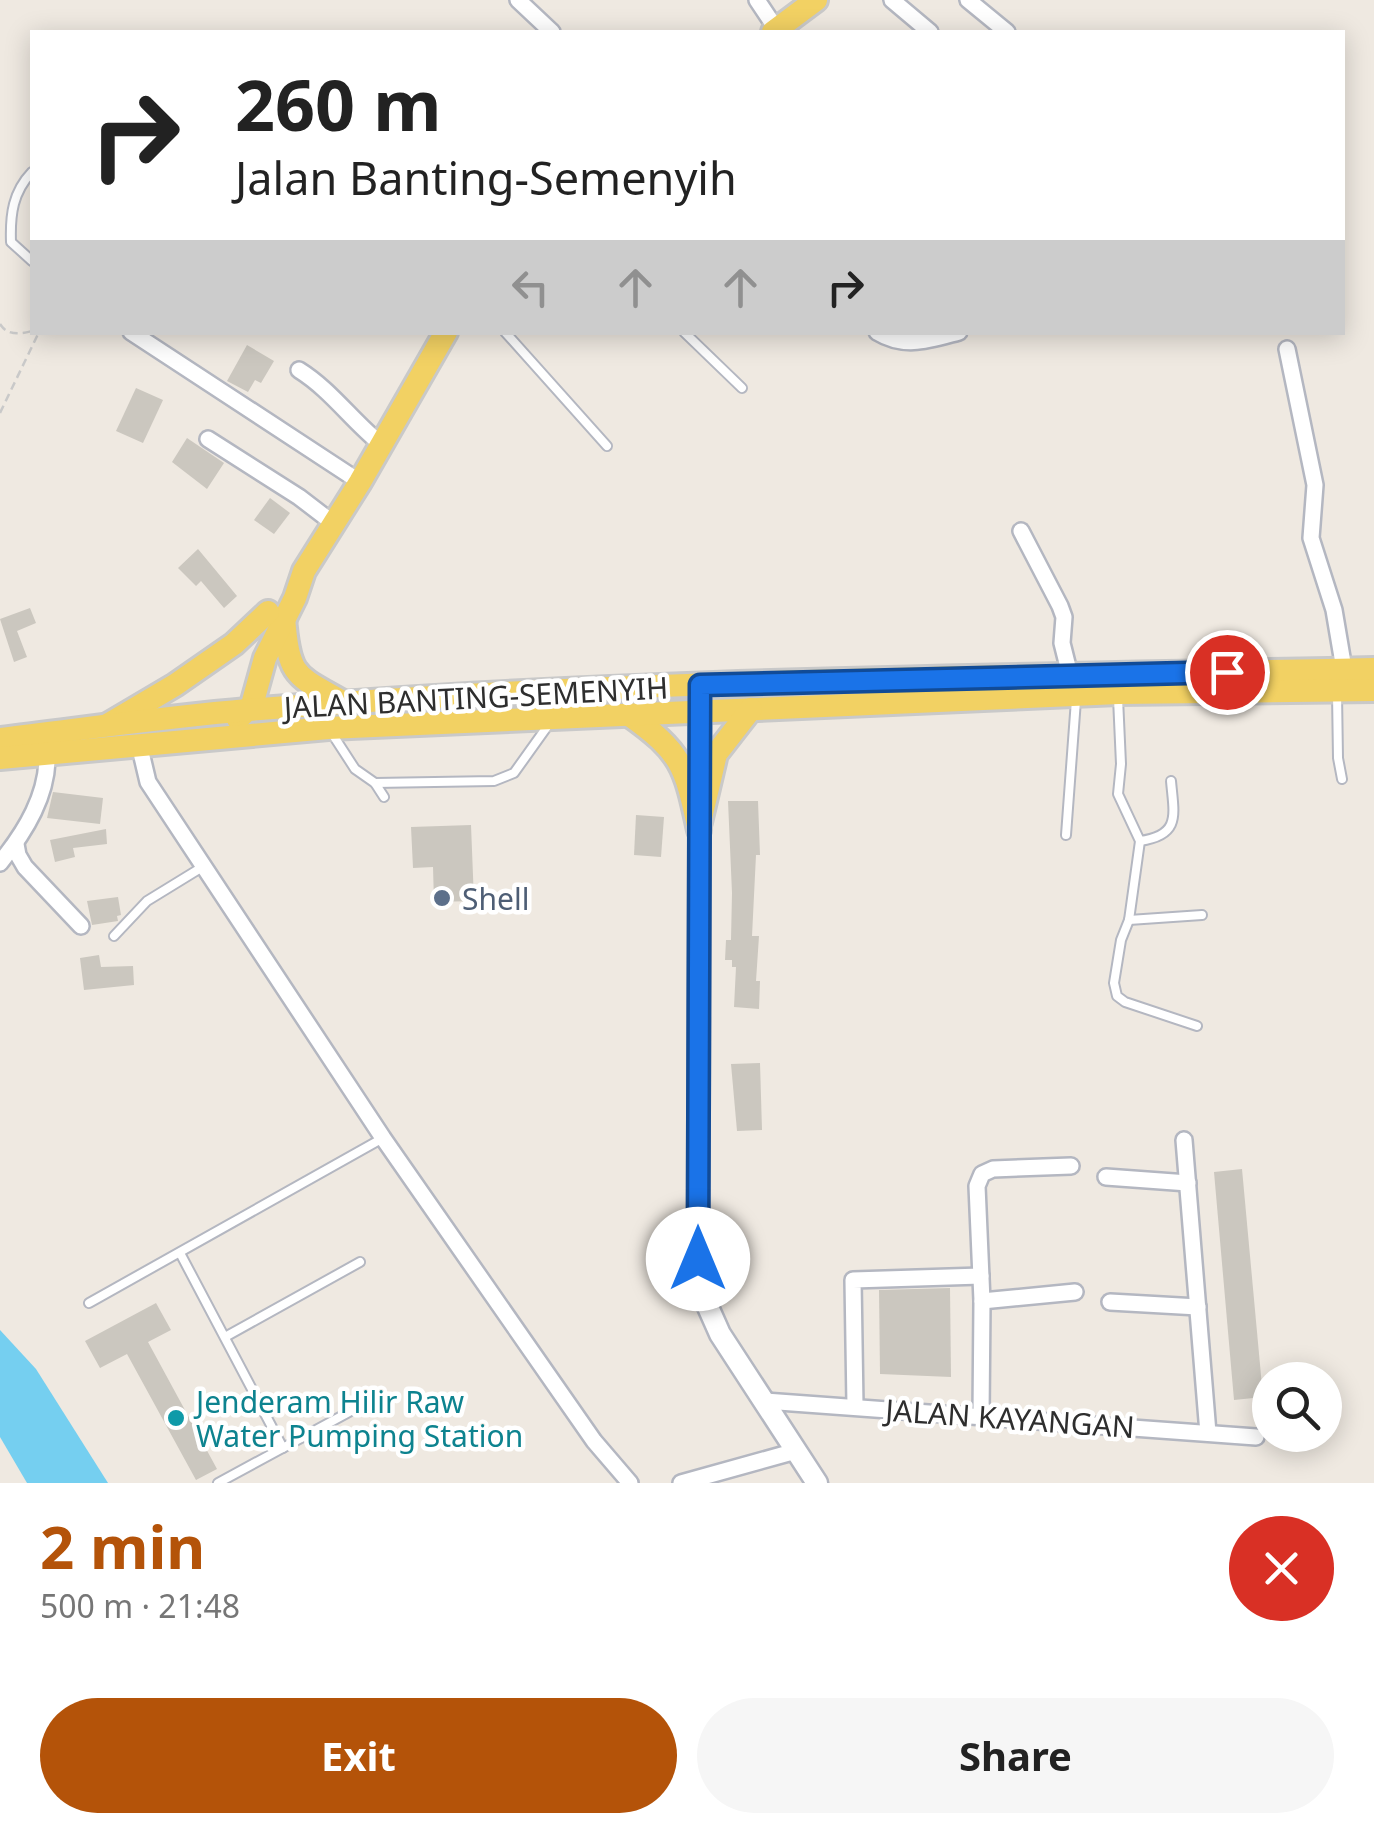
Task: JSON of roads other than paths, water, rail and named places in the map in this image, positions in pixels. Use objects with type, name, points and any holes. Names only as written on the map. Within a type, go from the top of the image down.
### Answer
[{"type":"main road","points":[[776,30],[816,0]]},
{"type":"main road","points":[[106,727],[219,654],[295,598],[304,572],[444,335]]},
{"type":"main road","points":[[276,614],[296,673],[304,682],[346,704]]},
{"type":"main road","points":[[211,738],[229,729],[252,704],[276,614]]},
{"type":"main road","name":"JALAN BANTING-SEMENYIH","points":[[0,758],[322,728],[750,708],[1073,685],[1118,693],[1340,680],[1374,669]]},
{"type":"main road","name":"JALAN BANTING-SEMENYIH","points":[[0,739],[246,710],[700,685],[1340,680],[1374,690]]},
{"type":"main road","points":[[700,685],[698,1259],[704,1298],[720,1334],[817,1483]]},
{"type":"main road","points":[[698,830],[716,754],[750,708]]},
{"type":"main road","points":[[246,710],[264,724],[322,728]]},
{"type":"main road","points":[[628,714],[670,746],[680,761],[698,830]]},
{"type":"street","points":[[518,0],[550,30]]},
{"type":"street","points":[[757,0],[774,30]]},
{"type":"street","points":[[892,0],[928,30]]},
{"type":"street","points":[[968,0],[1005,30]]},
{"type":"street","points":[[135,335],[360,482]]},
{"type":"street","points":[[882,335],[894,342],[914,344],[947,335]]},
{"type":"street","points":[[1287,349],[1315,485],[1311,538],[1334,610],[1340,680]]},
{"type":"street","points":[[298,370],[321,384],[353,422],[382,445]]},
{"type":"street","points":[[208,439],[299,496],[334,523]]},
{"type":"street","points":[[1021,531],[1064,617],[1062,642],[1073,685]]},
{"type":"street","points":[[140,744],[148,782],[383,1138],[594,1442],[630,1483]]},
{"type":"street","points":[[0,863],[16,844],[34,809],[47,764],[46,752]]},
{"type":"street","points":[[16,844],[24,867],[81,926]]},
{"type":"street","points":[[1184,1140],[1208,1433]]},
{"type":"street","points":[[982,1416],[977,1186],[982,1174],[992,1168],[1071,1166]]},
{"type":"street","points":[[1106,1178],[1188,1183]]},
{"type":"street","points":[[856,1406],[853,1280],[980,1276]]},
{"type":"street","points":[[982,1301],[1074,1292]]},
{"type":"street","points":[[1110,1302],[1198,1308]]},
{"type":"street","name":"JALAN KAYANGAN","points":[[765,1401],[1252,1437]]},
{"type":"street","points":[[681,1483],[796,1451]]},
{"type":"lane","points":[[30,174],[21,184],[10,215],[11,242],[30,259]]},
{"type":"lane","points":[[508,335],[606,446]]},
{"type":"lane","points":[[687,335],[742,388]]},
{"type":"lane","points":[[1340,680],[1338,758],[1342,779]]},
{"type":"lane","points":[[1066,836],[1073,685]]},
{"type":"lane","points":[[1118,693],[1118,794],[1140,841],[1129,920],[1120,940],[1114,982],[1117,996],[1197,1026]]},
{"type":"lane","points":[[375,783],[494,781],[514,773],[553,717]]},
{"type":"lane","points":[[322,728],[356,769],[375,783],[384,798]]},
{"type":"lane","points":[[1140,841],[1160,838],[1170,829],[1174,816],[1171,780]]},
{"type":"lane","points":[[114,936],[147,901],[204,866]]},
{"type":"lane","points":[[1129,920],[1202,915]]},
{"type":"lane","points":[[89,1303],[383,1138]]},
{"type":"lane","points":[[180,1253],[283,1448]]},
{"type":"lane","points":[[224,1338],[360,1262]]},
{"type":"lane","points":[[218,1483],[362,1405]]},
{"type":"water","points":[[0,1330],[36,1369],[108,1483],[27,1483],[0,1437]]},
{"type":"place","name":"Shell","points":[[442,898]]},
{"type":"place","name":"Jenderam Hilir Raw Water Pumping Station","points":[[176,1418]]}]
